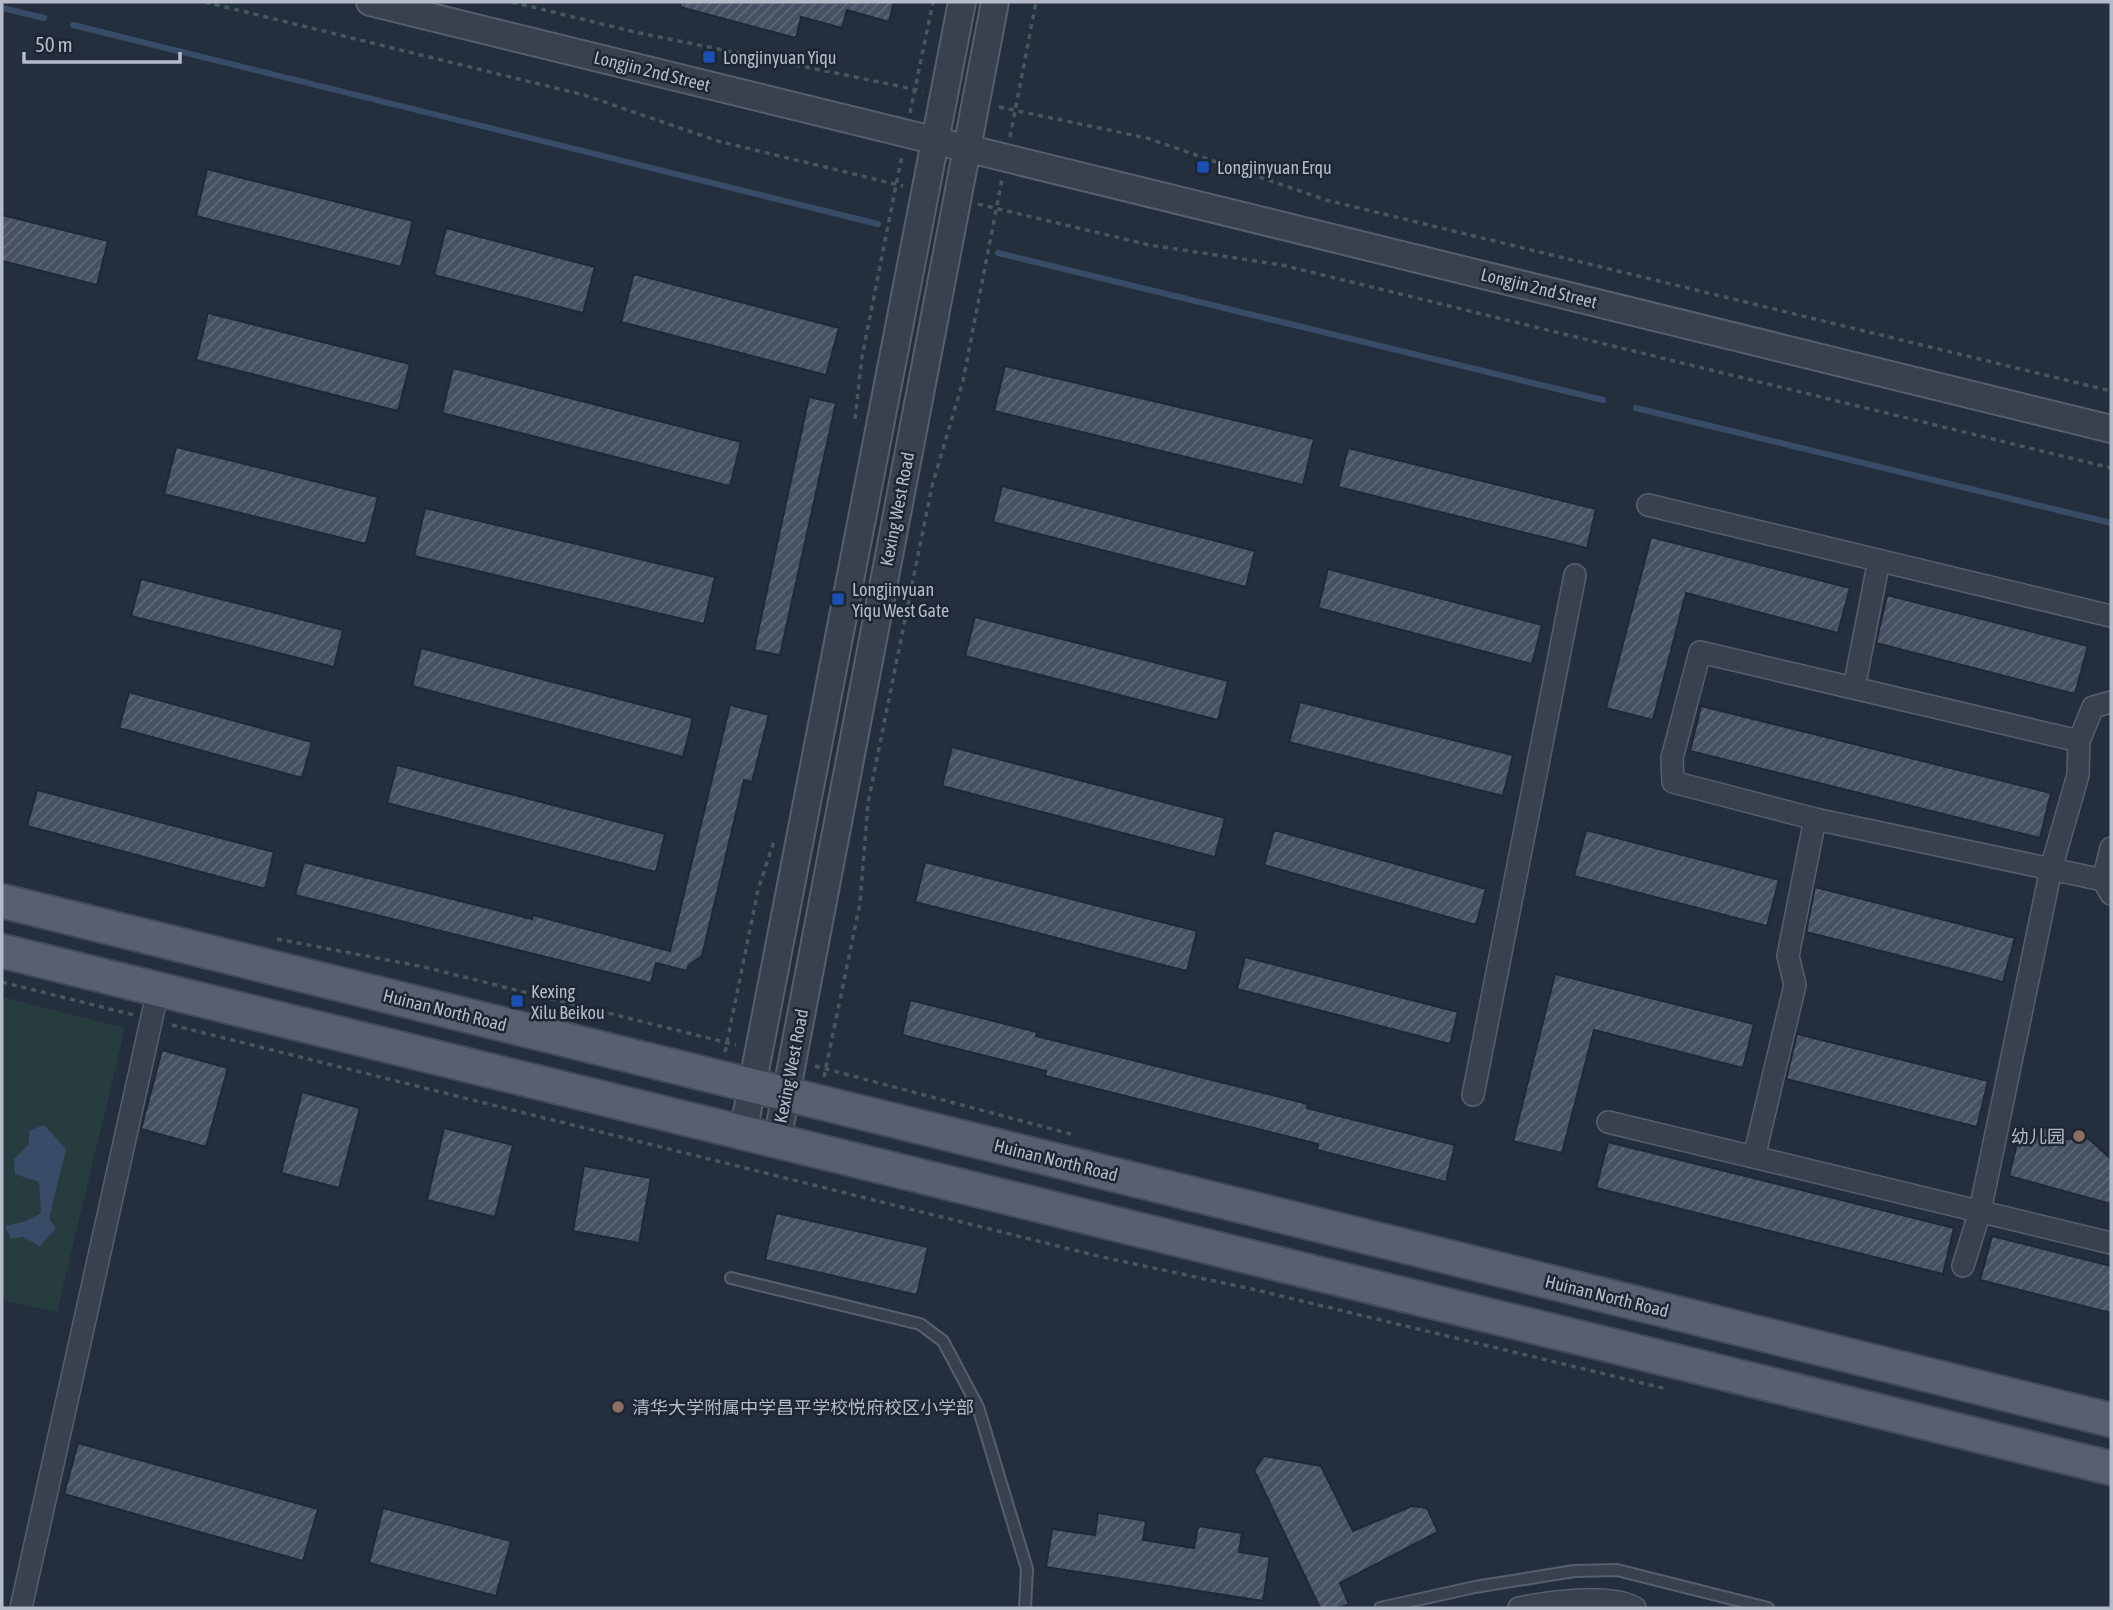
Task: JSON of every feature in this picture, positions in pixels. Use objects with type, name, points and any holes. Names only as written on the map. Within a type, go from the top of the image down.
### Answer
[{"type":"main road","name":"Huinan North Road","points":[[2,901],[2111,1420]]},
{"type":"main road","points":[[2,951],[155,1005],[743,1133],[2111,1468]]},
{"type":"street","name":"Longjin 2nd Street","points":[[370,2],[2111,429]]},
{"type":"street","name":"Kexing West Road","points":[[743,1133],[962,2]]},
{"type":"street","name":"Kexing West Road","points":[[776,1141],[995,2]]},
{"type":"street","points":[[1648,505],[2111,616]]},
{"type":"street","points":[[1854,688],[1879,560]]},
{"type":"street","points":[[1473,1095],[1575,575]]},
{"type":"street","points":[[2079,741],[1700,652],[1672,758],[1674,782],[1815,819],[2051,869],[2107,887],[2111,848]]},
{"type":"street","points":[[1963,1266],[1980,1211],[2051,869],[2078,775],[2079,741],[2093,707],[2111,702]]},
{"type":"street","points":[[1754,1157],[1795,985],[1788,956],[1815,819]]},
{"type":"street","points":[[21,1608],[155,1005]]},
{"type":"street","points":[[1608,1122],[2111,1243]]},
{"type":"street","points":[[1519,1608],[1594,1600],[1623,1603],[1635,1608]]},
{"type":"lane","points":[[731,1278],[920,1324],[943,1341],[978,1407],[1027,1569],[1025,1608]]},
{"type":"lane","points":[[1380,1608],[1475,1587],[1574,1571],[1617,1570],[1769,1608]]},
{"type":"path","points":[[205,2],[584,95],[718,141],[925,191]]},
{"type":"path","points":[[512,2],[635,32],[944,95]]},
{"type":"path","points":[[855,425],[862,357],[933,2]]},
{"type":"path","points":[[831,1045],[860,903],[868,803],[932,486],[964,381],[1036,2]]},
{"type":"path","points":[[975,102],[1147,138],[1326,200],[2111,391]]},
{"type":"path","points":[[957,199],[1149,245],[1282,265],[2111,468]]},
{"type":"path","points":[[732,1020],[758,890],[780,826]]},
{"type":"path","points":[[271,938],[424,967],[676,1030]]},
{"type":"path","points":[[2,982],[155,1005],[1102,1257],[1252,1289],[1668,1390]]},
{"type":"green space","points":[[2,997],[125,1028],[57,1312],[2,1300]]},
{"type":"water","points":[[44,1125],[66,1149],[49,1219],[56,1228],[40,1246],[23,1237],[11,1239],[5,1226],[27,1221],[41,1213],[39,1182],[15,1174],[14,1159],[29,1144],[29,1131]]},
{"type":"building","points":[[680,2],[894,2],[889,22],[847,10],[842,28],[801,17],[796,38],[680,7]]},
{"type":"building","points":[[207,169],[413,221],[401,267],[196,216]]},
{"type":"building","points":[[2,215],[108,241],[97,285],[2,261]]},
{"type":"building","points":[[446,228],[595,267],[583,313],[434,275]]},
{"type":"building","points":[[634,274],[839,328],[826,375],[621,322]]},
{"type":"building","points":[[208,313],[410,364],[398,411],[196,360]]},
{"type":"building","points":[[1005,366],[1314,439],[1303,485],[994,411]]},
{"type":"building","points":[[453,368],[741,442],[730,486],[442,413]]},
{"type":"building","points":[[809,397],[836,403],[780,655],[754,650]]},
{"type":"building","points":[[176,447],[378,497],[366,544],[164,494]]},
{"type":"building","points":[[1348,448],[1596,509],[1587,548],[1338,487]]},
{"type":"building","points":[[1002,486],[1255,551],[1246,587],[993,522]]},
{"type":"building","points":[[425,508],[715,577],[704,624],[414,556]]},
{"type":"building","points":[[1651,537],[1850,588],[1838,633],[1686,593],[1653,720],[1606,708]]},
{"type":"building","points":[[1328,569],[1542,625],[1532,664],[1318,608]]},
{"type":"building","points":[[141,579],[343,630],[334,667],[131,616]]},
{"type":"building","points":[[1887,595],[2088,646],[2075,694],[1876,643]]},
{"type":"building","points":[[975,617],[1228,681],[1218,720],[965,656]]},
{"type":"building","points":[[421,648],[693,718],[683,757],[412,686]]},
{"type":"building","points":[[129,692],[312,742],[302,778],[119,728]]},
{"type":"building","points":[[1300,702],[1513,755],[1503,796],[1289,742]]},
{"type":"building","points":[[730,705],[769,715],[752,782],[744,780],[702,956],[689,965],[687,971],[656,963],[651,983],[295,895],[304,862],[532,919],[533,915],[670,951]]},
{"type":"building","points":[[1701,706],[2051,793],[2040,838],[1690,751]]},
{"type":"building","points":[[952,747],[1225,818],[1215,857],[942,786]]},
{"type":"building","points":[[397,765],[665,834],[656,872],[387,803]]},
{"type":"building","points":[[37,790],[274,852],[265,889],[27,826]]},
{"type":"building","points":[[1274,830],[1486,889],[1476,925],[1264,865]]},
{"type":"building","points":[[1586,830],[1779,880],[1767,926],[1574,876]]},
{"type":"building","points":[[925,862],[1197,931],[1187,971],[915,902]]},
{"type":"building","points":[[1815,887],[2015,938],[2003,982],[1806,932]]},
{"type":"building","points":[[1245,957],[1458,1012],[1450,1044],[1237,989]]},
{"type":"building","points":[[1555,974],[1754,1024],[1743,1068],[1594,1030],[1562,1153],[1513,1141]]},
{"type":"building","points":[[910,1000],[1037,1032],[1036,1036],[1308,1104],[1307,1108],[1455,1145],[1446,1182],[1317,1150],[1318,1144],[1045,1076],[1046,1071],[902,1035]]},
{"type":"building","points":[[1797,1034],[1988,1081],[1977,1127],[1786,1079]]},
{"type":"building","points":[[162,1050],[228,1068],[206,1147],[141,1129]]},
{"type":"building","points":[[302,1092],[360,1108],[339,1188],[281,1173]]},
{"type":"building","points":[[444,1128],[513,1145],[495,1217],[427,1200]]},
{"type":"building","points":[[2042,1128],[2059,1130],[2066,1139],[2088,1138],[2111,1159],[2111,1204],[2009,1176],[2019,1135],[2033,1139]]},
{"type":"building","points":[[1608,1142],[1954,1228],[1943,1274],[1596,1188]]},
{"type":"building","points":[[584,1166],[651,1178],[639,1243],[573,1231]]},
{"type":"building","points":[[776,1213],[928,1247],[917,1295],[765,1260]]},
{"type":"building","points":[[1992,1236],[2111,1266],[2111,1313],[1980,1280]]},
{"type":"building","points":[[78,1443],[318,1509],[303,1561],[64,1494]]},
{"type":"building","points":[[1264,1456],[1321,1466],[1353,1531],[1412,1506],[1427,1508],[1438,1532],[1340,1583],[1349,1604],[1339,1608],[1320,1608],[1254,1470]]},
{"type":"building","points":[[383,1508],[511,1541],[496,1596],[369,1563]]},
{"type":"building","points":[[1098,1513],[1146,1521],[1143,1540],[1194,1548],[1198,1526],[1242,1533],[1239,1552],[1270,1557],[1263,1601],[1046,1567],[1052,1529],[1095,1535]]},
{"type":"waterway","points":[[2,8],[44,18]]},
{"type":"waterway","points":[[73,25],[878,224]]},
{"type":"waterway","points":[[998,253],[1603,400]]},
{"type":"waterway","points":[[1636,408],[2111,523]]},
{"type":"place","name":"Longjinyuan Yiqu","points":[[709,57]]},
{"type":"place","name":"Longjinyuan Erqu","points":[[1203,167]]},
{"type":"place","name":"Longjinyuan Yiqu West Gate","points":[[838,599]]},
{"type":"place","name":"Kexing Xilu Beikou","points":[[517,1001]]},
{"type":"place","name":"幼儿园","points":[[2079,1136]]},
{"type":"place","name":"清华大学附属中学昌平学校悦府校区小学部","points":[[618,1407]]}]
